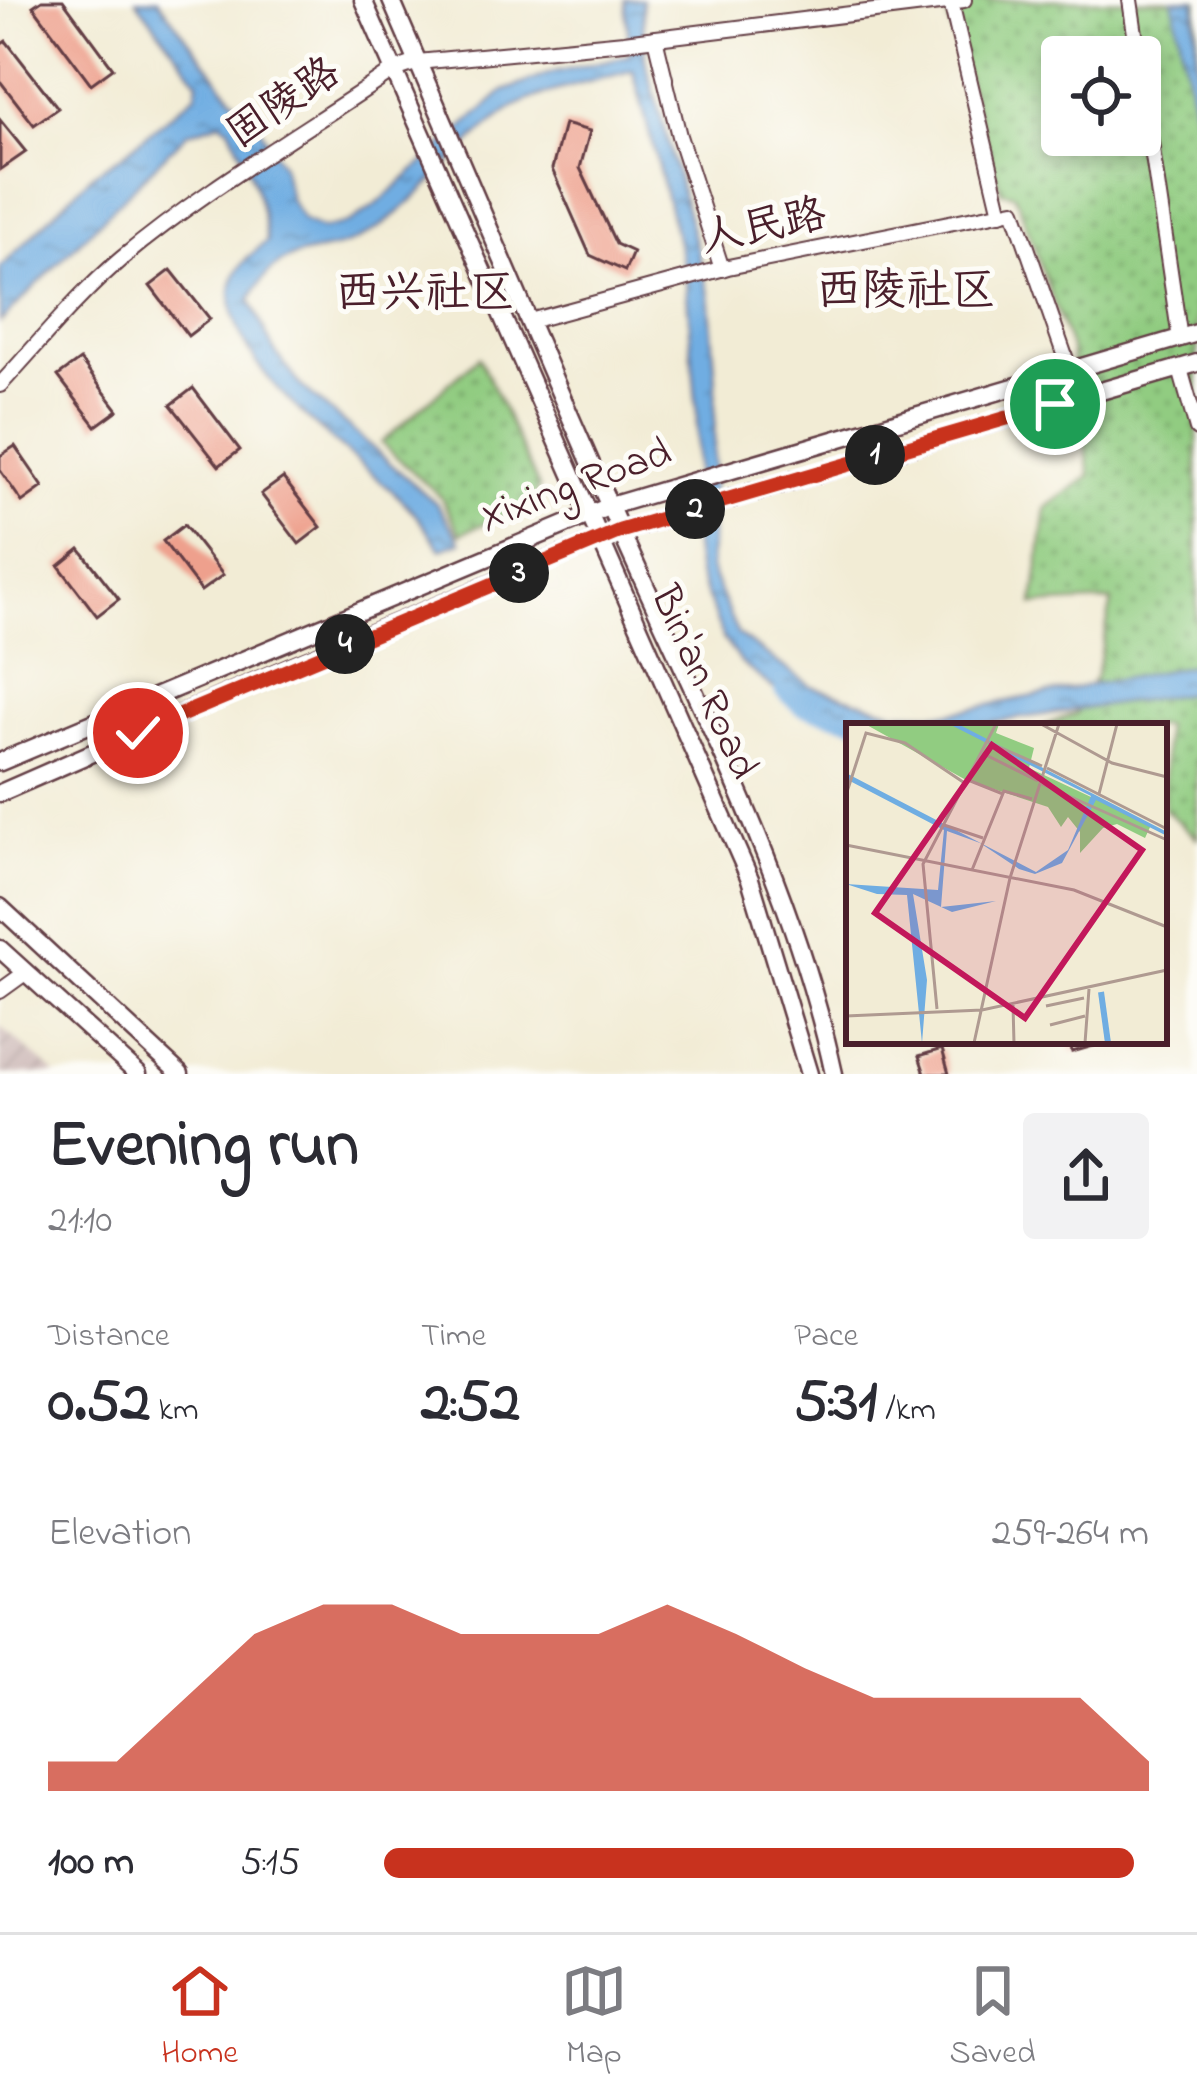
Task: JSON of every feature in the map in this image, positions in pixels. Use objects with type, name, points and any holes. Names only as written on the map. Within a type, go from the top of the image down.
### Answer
[{"type":"main road","name":"Bin'an Road","points":[[363,0],[750,879],[809,1074]]},
{"type":"main road","name":"Bin'an Road","points":[[391,0],[620,531],[776,876],[807,965],[834,1074]]},
{"type":"main road","name":"Xixing Road","points":[[0,762],[610,506],[1189,336]]},
{"type":"main road","name":"Xixing Road","points":[[0,793],[620,531],[1188,366]]},
{"type":"main road","points":[[0,907],[180,1074]]},
{"type":"main road","points":[[0,949],[138,1074]]},
{"type":"street","points":[[1130,0],[1189,336]]},
{"type":"street","name":"固陵路","points":[[0,385],[71,305],[121,260],[394,70],[418,62],[957,1]]},
{"type":"street","points":[[957,1],[1007,212],[1070,371]]},
{"type":"street","points":[[656,38],[679,136],[722,269]]},
{"type":"street","name":"人民路","points":[[530,321],[722,269],[1007,212]]},
{"type":"street","points":[[1188,366],[1197,429]]},
{"type":"street","points":[[0,991],[25,973]]},
{"type":"shaded area","points":[[0,1026],[56,1074],[0,1074]]},
{"type":"green space","points":[[943,0],[1197,0],[1197,838],[1167,812],[1167,723],[1051,723],[1077,713],[1096,675],[1112,601],[1034,605],[1046,508],[1090,476],[1071,351],[1014,194],[1001,191]]},
{"type":"green space","points":[[479,357],[539,488],[530,503],[460,534],[441,497],[381,443]]},
{"type":"water","points":[[136,0],[158,0],[233,98],[254,117],[282,166],[290,199],[303,221],[322,229],[349,223],[377,204],[504,91],[551,73],[630,55],[625,0],[642,0],[645,59],[709,293],[716,381],[710,569],[738,635],[811,686],[896,712],[949,713],[1197,664],[1197,692],[988,723],[846,723],[786,698],[742,664],[724,640],[698,575],[694,547],[697,414],[685,270],[633,70],[552,92],[511,109],[385,223],[348,244],[288,259],[262,280],[250,300],[273,349],[301,386],[437,504],[461,542],[441,549],[406,504],[296,408],[250,352],[236,323],[232,284],[243,263],[267,241],[248,168],[229,127],[220,122],[187,133],[0,322],[0,268],[94,173],[196,94],[198,81]]},
{"type":"water","points":[[1173,0],[1195,0],[1197,129]]},
{"type":"building","points":[[42,0],[63,0],[113,68],[91,84],[33,6]]},
{"type":"building","points":[[6,41],[58,108],[34,125],[0,81],[0,45]]},
{"type":"building","points":[[0,120],[26,152],[0,170]]},
{"type":"building","points":[[564,124],[590,131],[580,168],[616,244],[633,252],[625,271],[590,255],[552,169]]},
{"type":"building","points":[[171,270],[210,319],[188,336],[150,286]]},
{"type":"building","points":[[80,360],[118,410],[96,426],[58,376]]},
{"type":"building","points":[[193,388],[240,450],[219,466],[171,405]]},
{"type":"building","points":[[15,446],[43,487],[22,502],[0,470],[0,456]]},
{"type":"building","points":[[283,478],[321,527],[299,544],[261,494]]},
{"type":"building","points":[[184,525],[223,575],[201,591],[163,541]]},
{"type":"building","points":[[80,549],[119,599],[97,616],[59,566]]},
{"type":"building","points":[[1071,1044],[1097,1044],[1097,1045],[1072,1052]]},
{"type":"building","points":[[942,1049],[949,1074],[925,1074],[919,1056]]},
{"type":"waterway","points":[[781,691],[802,709],[859,723]]},
{"type":"district","name":"西陵社区","points":[[906,293]]},
{"type":"district","name":"西兴社区","points":[[425,295]]},
{"type":"route","points":[[138,733],[620,531],[1055,404]]}]
